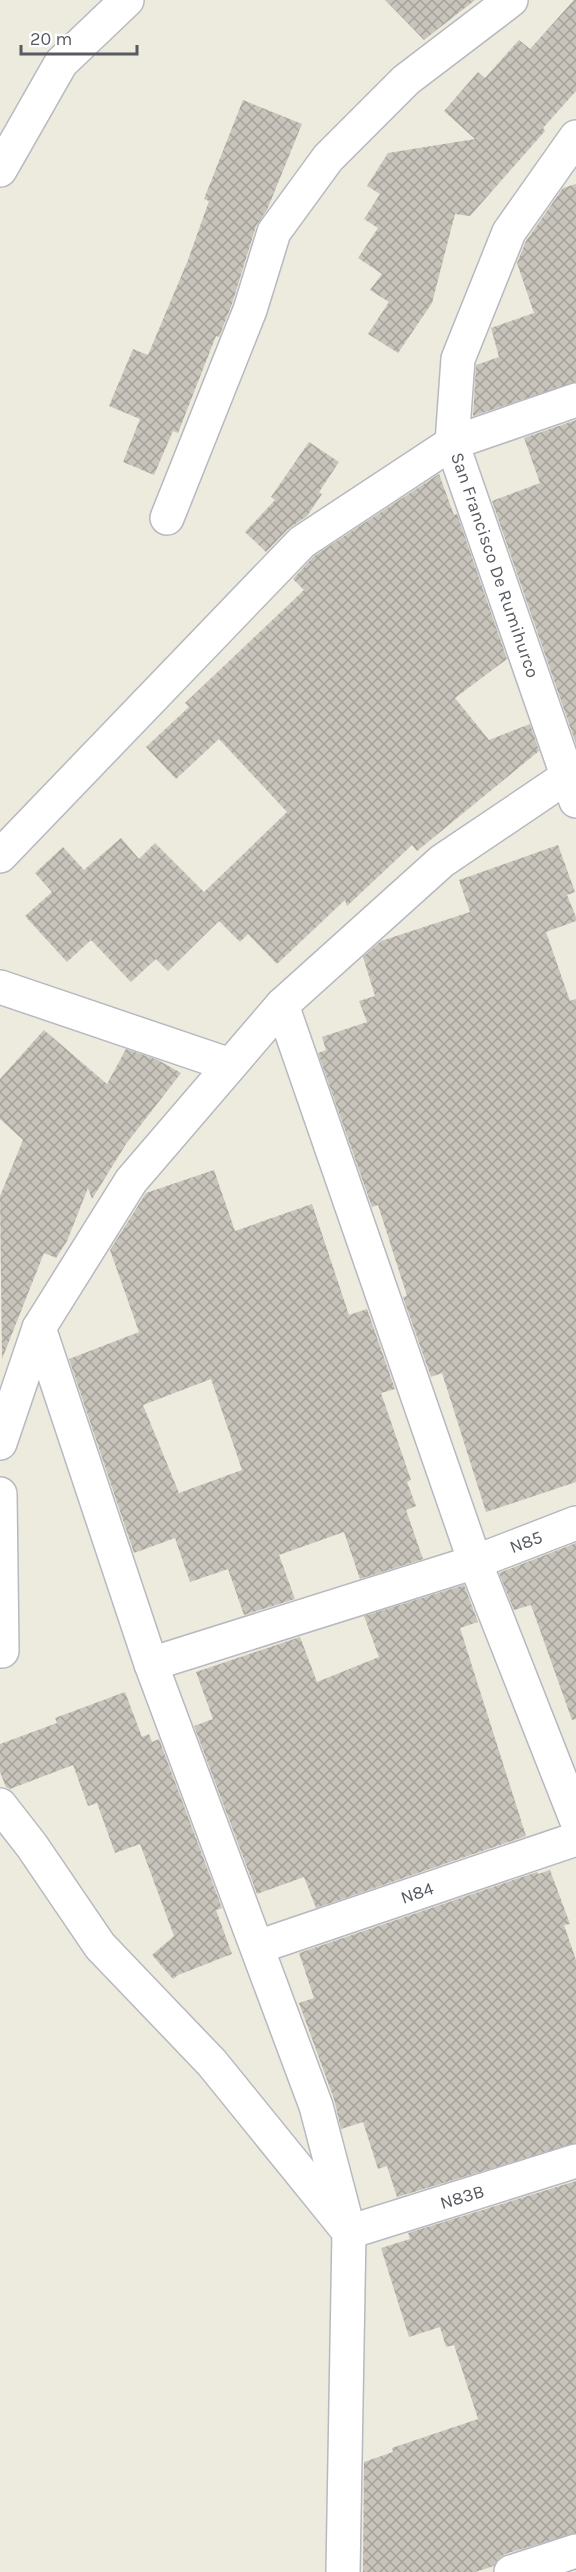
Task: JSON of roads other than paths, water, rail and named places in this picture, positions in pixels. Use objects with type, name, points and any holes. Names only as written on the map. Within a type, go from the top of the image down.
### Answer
[{"type":"street","points":[[0,170],[61,63],[127,0]]},
{"type":"street","points":[[167,518],[250,310],[274,232],[328,158],[406,80],[511,0]]},
{"type":"street","name":"San Francisco De Rumihurco","points":[[573,784],[452,443],[458,359],[509,232],[576,137]]},
{"type":"street","points":[[0,856],[302,542],[452,443],[576,400]]},
{"type":"street","points":[[0,1443],[39,1328],[131,1181],[282,1005],[442,861],[573,784]]},
{"type":"street","points":[[0,987],[230,1065]]},
{"type":"street","points":[[282,1005],[475,1562],[576,1819]]},
{"type":"street","points":[[39,1328],[151,1664],[316,2106],[349,2232],[343,2572]]},
{"type":"street","points":[[0,1494],[2,1651]]},
{"type":"street","name":"N85","points":[[151,1664],[475,1562],[576,1523]]},
{"type":"street","points":[[0,1805],[32,1846],[100,1946],[213,2063],[349,2232]]},
{"type":"street","name":"N84","points":[[258,1947],[576,1839]]},
{"type":"street","name":"N83B","points":[[349,2232],[576,2161]]},
{"type":"street","points":[[511,2572],[576,2551]]}]
